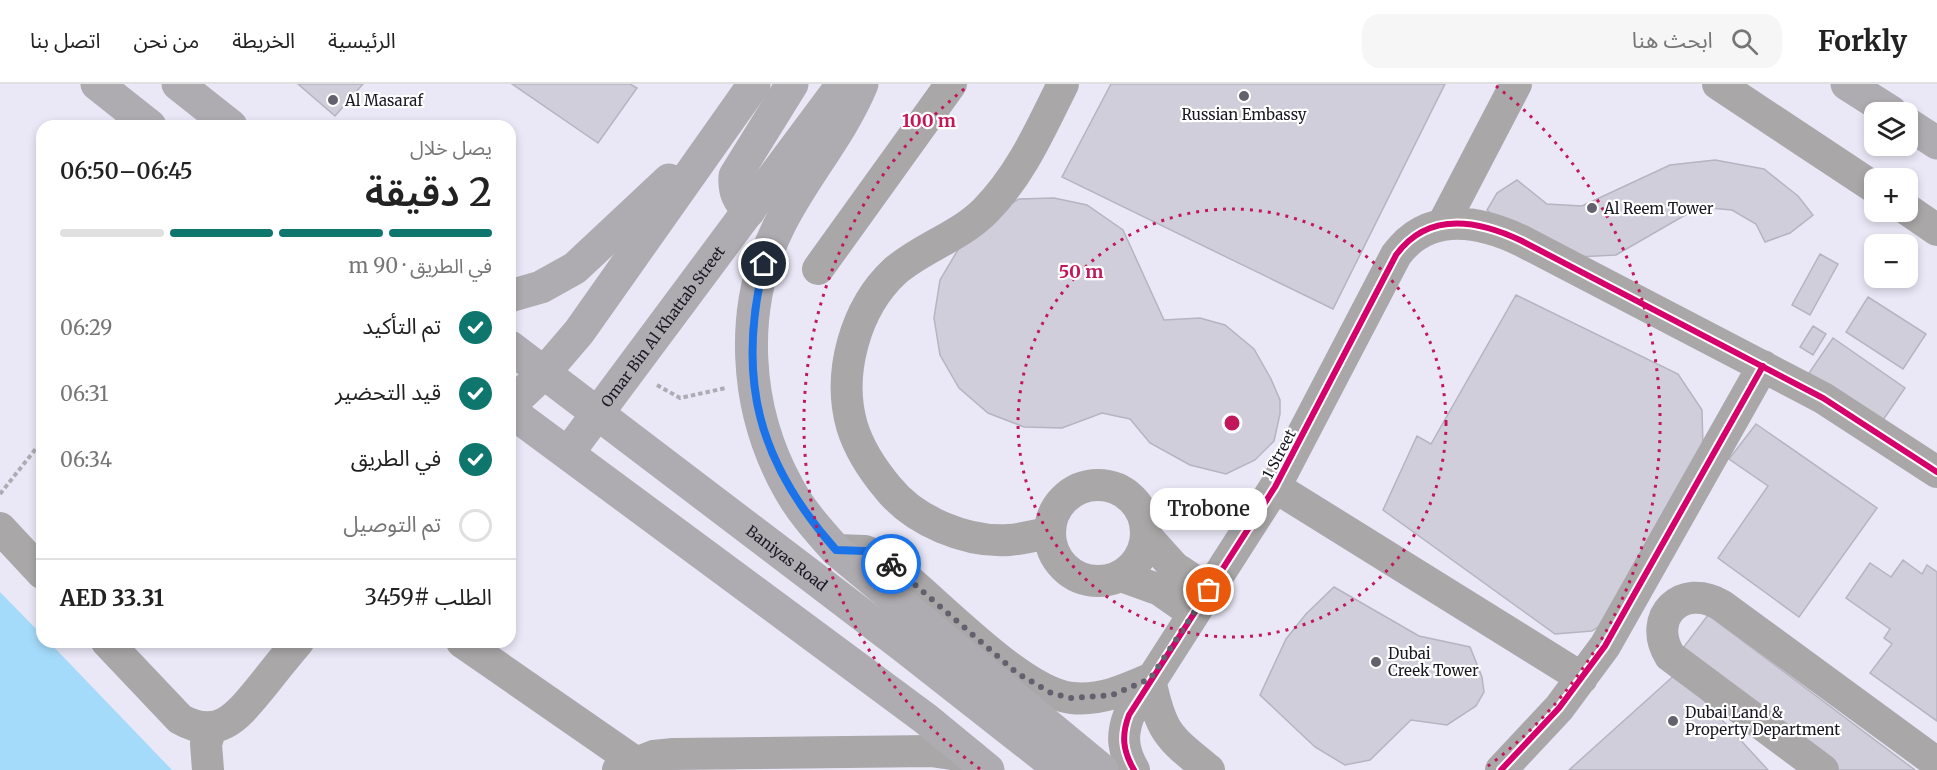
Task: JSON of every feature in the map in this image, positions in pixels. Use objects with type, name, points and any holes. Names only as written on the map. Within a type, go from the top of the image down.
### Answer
[{"type":"main road","points":[[97,84],[142,120]]},
{"type":"main road","points":[[178,84],[223,120]]},
{"type":"main road","points":[[516,399],[543,374],[579,332],[754,84]]},
{"type":"main road","points":[[749,211],[739,202],[734,189],[735,176],[792,84]]},
{"type":"main road","name":"Omar Bin Al Khattab Street","points":[[568,453],[843,84]]},
{"type":"main road","points":[[862,84],[847,115],[778,227],[761,273],[754,303],[751,342],[753,382],[760,419],[772,455],[789,489],[810,521],[836,550],[1102,770]]},
{"type":"main road","points":[[1847,84],[1875,102]]},
{"type":"main road","points":[[516,294],[541,287],[575,268],[723,130]]},
{"type":"main road","points":[[1918,131],[1937,143]]},
{"type":"main road","name":"Baniyas Road","points":[[516,353],[750,529],[1061,770]]},
{"type":"main road","points":[[516,415],[917,712],[980,764]]},
{"type":"street","points":[[818,269],[951,84]]},
{"type":"street","points":[[1049,533],[1007,540],[966,535],[927,520],[894,495],[868,463],[852,425],[846,384],[852,342],[868,304],[894,272],[928,248],[961,232],[985,211],[1006,187],[1024,160],[1063,84]]},
{"type":"street","points":[[1515,85],[1443,224],[1464,224],[1504,232],[1823,398],[1937,472]]},
{"type":"street","points":[[1721,85],[1864,181]]},
{"type":"street","points":[[1918,217],[1937,230]]},
{"type":"street","name":"1 Street","points":[[1134,770],[1123,744],[1123,729],[1150,679],[1275,487],[1396,255],[1416,234],[1443,224]]},
{"type":"street","points":[[1500,770],[1559,708],[1605,646],[1763,366]]},
{"type":"street","points":[[1100,484],[1116,487],[1129,495],[1140,507],[1146,522],[1147,537],[1143,553],[1134,566],[1121,576],[1106,581],[1089,581],[1073,574],[1060,564],[1052,549],[1049,533],[1055,511],[1070,493],[1084,486],[1100,484]]},
{"type":"street","points":[[1275,487],[1582,678]]},
{"type":"street","points":[[0,528],[36,567]]},
{"type":"street","points":[[1147,537],[1201,602]]},
{"type":"street","points":[[836,550],[858,550],[879,556],[1017,673],[1051,693],[1071,698],[1091,699],[1112,695],[1150,679],[1163,728],[1171,739],[1209,770]]},
{"type":"street","points":[[1121,576],[1201,602]]},
{"type":"street","points":[[1823,770],[1670,656],[1661,634],[1668,611],[1676,603],[1687,597],[1699,596],[1716,602],[1937,763]]},
{"type":"street","points":[[113,648],[180,719],[189,724],[211,728],[222,725],[241,711],[293,648]]},
{"type":"street","points":[[470,648],[627,766],[673,754],[932,751],[980,764]]},
{"type":"street","points":[[208,770],[206,744],[211,728]]},
{"type":"street","points":[[738,753],[855,770]]},
{"type":"path","points":[[0,494],[36,449]]},
{"type":"water","points":[[0,592],[36,629],[36,648],[55,648],[172,770],[0,770]]},
{"type":"building","name":"Al Masaraf","points":[[298,84],[363,84],[335,116]]},
{"type":"building","points":[[512,84],[630,84],[637,88],[598,143]]},
{"type":"building","points":[[1111,84],[1445,84],[1333,309],[1062,177]]},
{"type":"building","name":"Al Reem Tower","points":[[1715,160],[1764,169],[1798,196],[1813,215],[1790,233],[1765,242],[1756,224],[1732,210],[1699,207],[1616,255],[1558,258],[1514,235],[1487,210],[1497,193],[1517,180],[1547,204],[1582,206],[1670,165]]},
{"type":"building","points":[[1054,198],[1087,205],[1123,230],[1164,320],[1200,318],[1225,325],[1254,349],[1280,400],[1280,414],[1274,441],[1255,460],[1226,474],[1190,465],[1150,443],[1130,419],[1102,413],[1062,428],[1024,427],[988,413],[959,388],[940,355],[934,318],[940,280],[959,248],[990,215],[1019,199]]},
{"type":"building","points":[[1820,254],[1838,264],[1810,315],[1792,305]]},
{"type":"building","points":[[1516,295],[1678,374],[1702,410],[1703,448],[1618,613],[1592,631],[1555,634],[1383,510],[1417,436],[1431,444]]},
{"type":"building","points":[[1868,297],[1926,334],[1903,369],[1846,332]]},
{"type":"building","points":[[1813,326],[1826,334],[1813,355],[1800,347]]},
{"type":"building","points":[[1833,338],[1905,388],[1881,423],[1809,373]]},
{"type":"building","points":[[1756,424],[1877,508],[1799,617],[1718,558],[1768,486],[1729,459]]},
{"type":"building","points":[[1903,560],[1922,574],[1927,565],[1937,572],[1937,721],[1870,673],[1892,644],[1884,638],[1890,629],[1846,598],[1870,563],[1891,577]]},
{"type":"building","name":"Dubai Creek Tower","points":[[1334,587],[1419,636],[1470,647],[1482,677],[1484,692],[1476,706],[1447,725],[1411,720],[1370,760],[1345,765],[1315,747],[1260,695],[1286,639],[1306,614]]},
{"type":"building","points":[[1708,615],[1915,770],[1838,770],[1680,652]]},
{"type":"building","name":"Dubai Land & Property Department","points":[[1678,672],[1768,770],[1569,770]]},
{"type":"cycle path","points":[[1134,770],[1124,743],[1129,715],[1275,487],[1396,255],[1409,241],[1423,231],[1438,226],[1471,225],[1488,228],[1522,241],[1823,398],[1937,472]]},
{"type":"cycle path","points":[[1501,770],[1559,708],[1605,646],[1763,366]]},
{"type":"way so far","points":[[891,564],[1017,673],[1032,684],[1051,693],[1071,698],[1091,699],[1112,695],[1150,679],[1209,590]]},
{"type":"place","name":"Russian Embassy","points":[[1244,96]]},
{"type":"place","name":"Al Masaraf","points":[[333,100]]},
{"type":"place","name":"Al Reem Tower","points":[[1592,208]]},
{"type":"place","name":"Trobone","points":[[1209,590]]},
{"type":"place","name":"Dubai Creek Tower","points":[[1376,662]]},
{"type":"place","name":"Dubai Land & Property Department","points":[[1673,721]]},
{"type":"route","points":[[764,264],[754,303],[751,342],[753,382],[760,419],[772,455],[789,489],[810,521],[836,550],[865,551],[891,564]]}]
